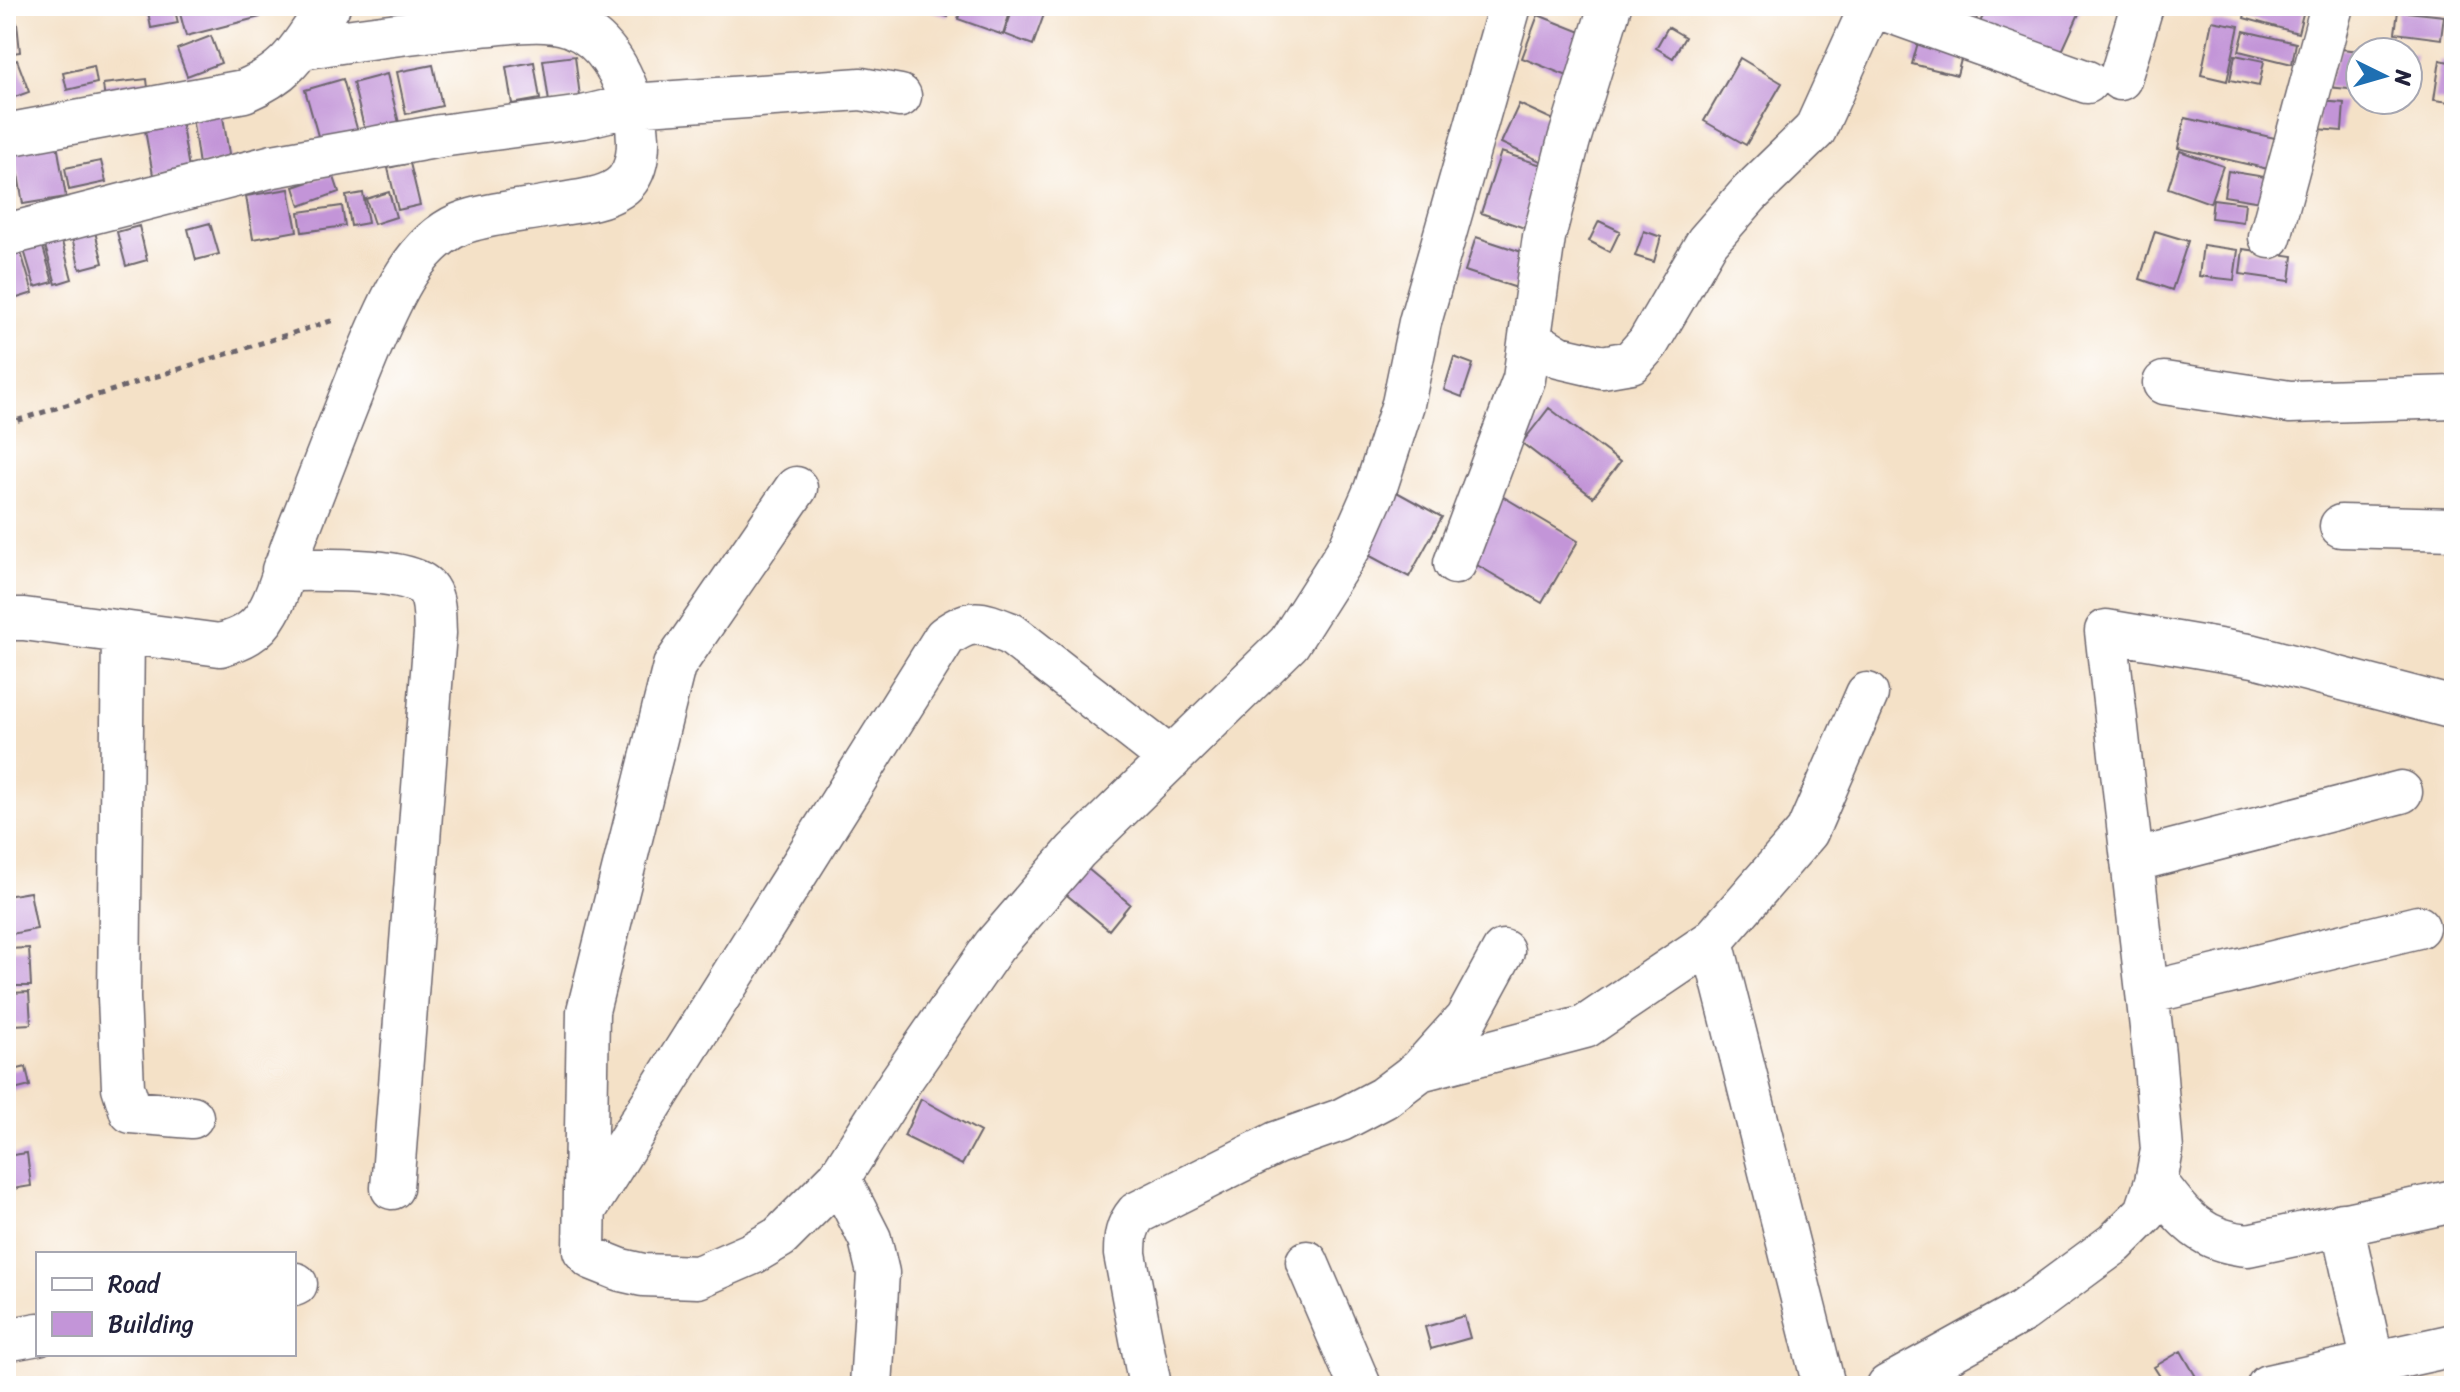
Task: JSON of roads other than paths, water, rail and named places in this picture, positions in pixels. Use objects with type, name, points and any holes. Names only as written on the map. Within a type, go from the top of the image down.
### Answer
[{"type":"street","points":[[6,135],[244,91],[270,80],[302,48],[329,6]]},
{"type":"street","points":[[796,488],[674,666],[588,1011],[584,1250],[591,1258],[605,1265],[643,1275],[698,1277],[753,1253],[780,1237],[839,1178],[900,1082],[994,946],[1076,851],[1289,643],[1350,547],[1375,490],[1403,404],[1420,322],[1510,6]]},
{"type":"street","points":[[1455,563],[1524,379],[1544,237],[1569,140],[1610,6]]},
{"type":"street","points":[[1531,340],[1559,357],[1602,367],[1631,362],[1648,343],[1707,242],[1749,194],[1815,130],[1872,6],[2104,80],[2142,6]]},
{"type":"street","points":[[2270,237],[2332,6]]},
{"type":"street","points":[[6,619],[220,645],[242,639],[255,629],[269,611],[369,351],[400,283],[437,236],[463,222],[589,199],[619,188],[632,172],[637,156],[638,129],[632,105],[615,64],[597,42],[572,27],[545,20],[386,33],[302,48]]},
{"type":"street","points":[[6,235],[273,166],[440,136],[583,117],[632,105],[861,89],[900,96]]},
{"type":"street","points":[[2164,383],[2290,402],[2454,397]]},
{"type":"street","points":[[2341,526],[2454,529]]},
{"type":"street","points":[[283,570],[362,571],[408,576],[427,587],[433,602],[435,633],[392,1188]]},
{"type":"street","points":[[584,1211],[945,637],[961,625],[983,623],[1011,634],[1171,759]]},
{"type":"street","points":[[1888,1386],[2023,1311],[2115,1243],[2146,1212],[2156,1182],[2162,1150],[2106,631],[2254,656],[2454,708]]},
{"type":"street","points":[[123,633],[119,982],[123,1087],[131,1112],[192,1117]]},
{"type":"street","points":[[1420,1070],[1585,1027],[1712,941],[1807,832],[1867,694]]},
{"type":"street","points":[[2132,861],[2401,792]]},
{"type":"street","points":[[2147,993],[2418,927]]},
{"type":"street","points":[[1712,941],[1824,1386]]},
{"type":"street","points":[[1150,1386],[1125,1254],[1126,1232],[1137,1213],[1276,1143],[1341,1120],[1383,1098],[1420,1070],[1466,1019],[1503,951]]},
{"type":"street","points":[[839,1178],[870,1239],[878,1273],[871,1386]]},
{"type":"street","points":[[2156,1182],[2193,1226],[2226,1243],[2248,1245],[2454,1201]]},
{"type":"street","points":[[2342,1224],[2375,1374]]},
{"type":"street","points":[[1307,1262],[1360,1386]]},
{"type":"street","points":[[6,1340],[36,1334]]},
{"type":"street","points":[[2268,1386],[2375,1374],[2454,1345]]}]
